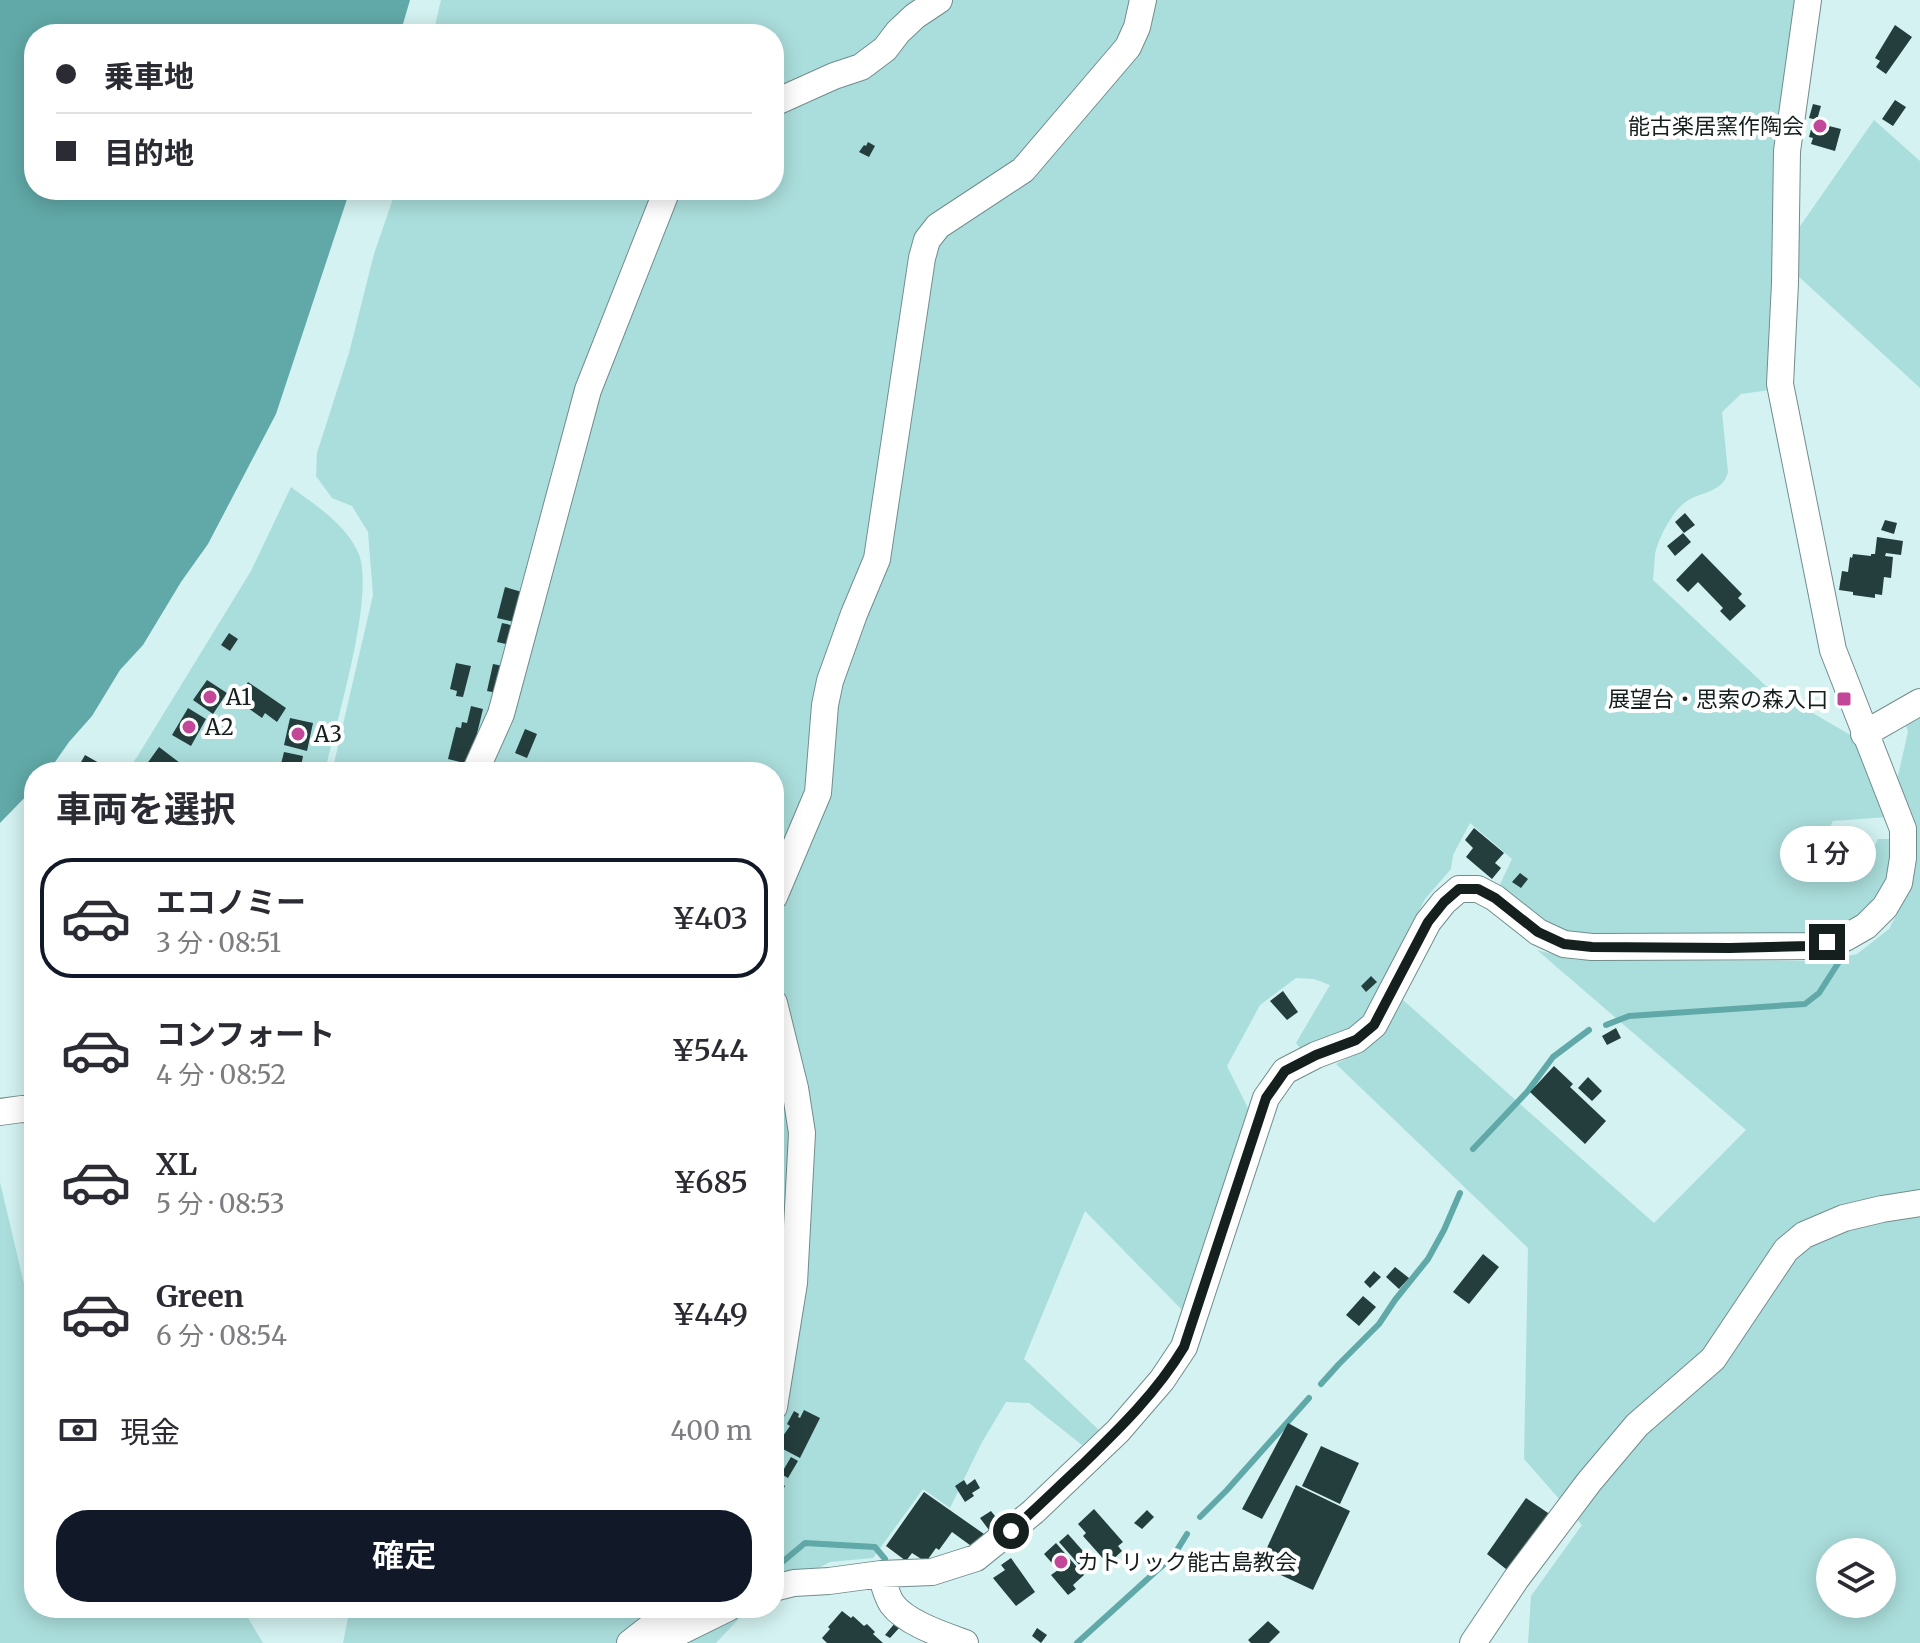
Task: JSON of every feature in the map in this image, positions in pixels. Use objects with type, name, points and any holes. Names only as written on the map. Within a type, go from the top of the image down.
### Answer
[{"type":"street","points":[[784,98],[861,67],[885,49],[915,16],[939,0]]},
{"type":"street","points":[[784,873],[818,793],[825,705],[830,681],[877,559],[927,240],[938,226],[1023,170],[1128,47],[1137,27],[1143,0]]},
{"type":"street","points":[[784,1586],[881,1574],[932,1572],[976,1558],[1033,1512],[1107,1441],[1162,1380],[1184,1347],[1266,1098],[1285,1071],[1356,1040],[1374,1025],[1428,922],[1459,889],[1478,889],[1495,898],[1538,932],[1564,944],[1578,946],[1809,946],[1845,938],[1866,926],[1885,907],[1899,883],[1903,829],[1833,650],[1780,384],[1787,151],[1808,0]]},
{"type":"street","points":[[479,762],[501,714],[588,390],[663,200]]},
{"type":"street","points":[[1864,734],[1920,702]]},
{"type":"street","points":[[784,1043],[802,1133],[794,1283],[784,1345]]},
{"type":"street","points":[[0,1112],[24,1109]]},
{"type":"street","points":[[1473,1643],[1516,1579],[1598,1470],[1648,1414],[1713,1359],[1786,1250],[1804,1235],[1844,1218],[1920,1203]]},
{"type":"street","points":[[881,1574],[893,1606],[926,1629],[965,1643]]},
{"type":"street","points":[[643,1641],[665,1618]]},
{"type":"street","points":[[643,1641],[702,1618]]},
{"type":"shaded area","points":[[0,0],[410,0],[403,24],[24,24],[24,200],[347,200],[276,414],[208,544],[143,645],[120,670],[92,716],[55,762],[24,762],[24,798],[0,823]]},
{"type":"shaded area","points":[[441,0],[1795,0],[1777,168],[1770,390],[1741,394],[1722,412],[1728,472],[1716,488],[1689,500],[1674,514],[1655,554],[1653,580],[1766,686],[1854,737],[1887,817],[1833,821],[1818,852],[1825,866],[1857,881],[1878,839],[1894,839],[1884,893],[1862,922],[1824,935],[1564,939],[1495,895],[1512,859],[1470,823],[1453,855],[1451,869],[1425,899],[1364,1017],[1348,1032],[1305,1054],[1296,1043],[1330,985],[1314,979],[1296,978],[1260,1005],[1227,1066],[1248,1108],[1184,1312],[1085,1211],[1024,1359],[1100,1431],[1082,1445],[1029,1403],[1006,1402],[981,1444],[950,1508],[923,1489],[873,1558],[830,1562],[784,1587],[784,762],[334,762],[373,595],[368,532],[352,506],[332,498],[316,476],[317,453],[393,200],[784,200],[784,24],[435,24]]},
{"type":"shaded area","points":[[1874,120],[1920,161],[1920,388],[1797,275],[1796,232]]},
{"type":"shaded area","points":[[291,487],[328,515],[357,550],[362,569],[359,625],[328,762],[133,762],[137,757],[251,571]]},
{"type":"shaded area","points":[[1920,714],[1920,1643],[1528,1643],[1531,1596],[1582,1525],[1524,1459],[1528,1248],[1336,1064],[1363,1050],[1388,1027],[1403,1000],[1654,1223],[1746,1130],[1537,950],[1577,960],[1824,961],[1857,954],[1889,929],[1910,889],[1916,847],[1897,780],[1908,732],[1905,722]]},
{"type":"shaded area","points":[[0,1182],[24,1284],[24,1618],[248,1618],[263,1643],[0,1643]]},
{"type":"shaded area","points":[[348,1618],[740,1618],[716,1643],[343,1643]]},
{"type":"building","points":[[1895,25],[1912,37],[1886,74],[1876,67],[1880,61],[1875,58]]},
{"type":"building","points":[[1895,100],[1906,107],[1893,126],[1882,119]]},
{"type":"building","points":[[1813,104],[1821,106],[1817,120],[1809,118]]},
{"type":"building","name":"能古楽居窯作陶会","points":[[1813,122],[1841,129],[1835,151],[1811,144],[1813,138],[1809,137]]},
{"type":"building","points":[[868,142],[875,146],[869,157],[859,152]]},
{"type":"building","points":[[1685,513],[1695,525],[1684,533],[1675,522]]},
{"type":"building","points":[[1885,520],[1897,523],[1894,534],[1881,530]]},
{"type":"building","points":[[1683,533],[1691,542],[1675,556],[1667,546]]},
{"type":"building","points":[[1877,537],[1903,541],[1901,555],[1886,553],[1885,556],[1893,557],[1891,578],[1884,577],[1882,595],[1875,594],[1875,598],[1839,590],[1842,571],[1848,572],[1850,557],[1853,554],[1875,554]]},
{"type":"building","points":[[1702,553],[1742,594],[1738,598],[1746,606],[1730,621],[1720,611],[1723,608],[1698,582],[1688,592],[1676,580]]},
{"type":"building","points":[[505,587],[522,592],[514,622],[497,618]]},
{"type":"building","points":[[502,623],[515,626],[510,645],[497,642]]},
{"type":"building","points":[[229,633],[238,639],[230,651],[221,645]]},
{"type":"building","points":[[456,663],[471,666],[463,697],[456,696],[457,691],[450,689]]},
{"type":"building","points":[[493,664],[503,666],[497,693],[487,691]]},
{"type":"building","name":"A1","points":[[207,680],[227,693],[213,714],[193,700]]},
{"type":"building","points":[[248,682],[286,708],[277,722],[265,713],[262,718],[248,708],[251,704],[239,696]]},
{"type":"building","points":[[471,706],[483,709],[468,762],[448,759],[456,727],[461,728],[462,722],[467,723]]},
{"type":"building","name":"A2","points":[[188,708],[206,719],[191,746],[172,735]]},
{"type":"building","name":"A3","points":[[290,718],[313,723],[307,751],[284,745]]},
{"type":"building","points":[[525,729],[537,734],[527,758],[515,753]]},
{"type":"building","points":[[159,747],[179,762],[148,762]]},
{"type":"building","points":[[284,752],[303,756],[302,762],[282,762]]},
{"type":"building","points":[[85,755],[97,762],[81,762]]},
{"type":"building","points":[[1474,828],[1504,853],[1495,863],[1501,868],[1492,879],[1466,857],[1473,848],[1465,840]]},
{"type":"building","points":[[1835,833],[1846,838],[1844,842],[1867,853],[1857,877],[1828,864],[1832,855],[1827,852]]},
{"type":"building","points":[[1520,873],[1528,879],[1521,888],[1512,882]]},
{"type":"building","points":[[1371,976],[1377,982],[1366,992],[1361,986]]},
{"type":"building","points":[[1283,991],[1298,1012],[1287,1020],[1270,1001]]},
{"type":"building","points":[[1616,1028],[1621,1038],[1607,1045],[1602,1036]]},
{"type":"building","points":[[1554,1066],[1573,1084],[1570,1087],[1606,1121],[1585,1144],[1530,1092]]},
{"type":"building","points":[[1588,1077],[1602,1091],[1592,1101],[1578,1088]]},
{"type":"building","points":[[1483,1254],[1499,1267],[1469,1304],[1453,1292]]},
{"type":"building","points":[[1395,1267],[1409,1278],[1399,1289],[1386,1277]]},
{"type":"building","points":[[1374,1271],[1381,1277],[1370,1288],[1364,1282]]},
{"type":"building","points":[[1363,1296],[1376,1307],[1359,1326],[1346,1315]]},
{"type":"building","points":[[804,1410],[820,1418],[800,1458],[784,1450],[784,1434],[794,1411],[800,1418]]},
{"type":"building","points":[[1288,1423],[1308,1434],[1262,1519],[1242,1509]]},
{"type":"building","points":[[1321,1446],[1359,1463],[1340,1504],[1302,1486]]},
{"type":"building","points":[[791,1457],[798,1461],[788,1478],[784,1476]]},
{"type":"building","points":[[975,1479],[980,1488],[965,1502],[955,1486],[964,1480],[967,1485]]},
{"type":"building","points":[[1296,1485],[1350,1511],[1313,1590],[1259,1565]]},
{"type":"building","points":[[924,1492],[984,1534],[974,1548],[952,1532],[926,1562],[912,1553],[906,1561],[886,1546]]},
{"type":"building","points":[[1526,1498],[1551,1515],[1511,1573],[1487,1554]]},
{"type":"building","points":[[1094,1509],[1123,1542],[1118,1546],[1122,1551],[1108,1564],[1083,1536],[1086,1533],[1078,1524]]},
{"type":"building","points":[[1147,1510],[1154,1517],[1142,1529],[1134,1523]]},
{"type":"building","points":[[991,1511],[1003,1526],[992,1534],[980,1518]]},
{"type":"building","points":[[1068,1534],[1090,1559],[1081,1567],[1059,1542]]},
{"type":"building","name":"カトリック能古島教会","points":[[1056,1543],[1084,1575],[1073,1585],[1076,1589],[1068,1595],[1051,1575],[1058,1570],[1044,1554]]},
{"type":"building","points":[[1011,1558],[1035,1592],[1016,1606],[993,1578],[1005,1570],[1001,1565]]},
{"type":"building","points":[[842,1611],[864,1626],[867,1624],[883,1643],[827,1643],[822,1638]]},
{"type":"building","points":[[1268,1621],[1280,1632],[1269,1643],[1251,1643],[1248,1640]]},
{"type":"building","points":[[895,1623],[900,1627],[890,1638],[885,1635]]},
{"type":"building","points":[[1037,1628],[1047,1635],[1041,1643],[1032,1636]]},
{"type":"waterway","points":[[1606,1025],[1629,1016],[1805,1004],[1819,993],[1846,951]]},
{"type":"waterway","points":[[1473,1149],[1527,1092],[1553,1057],[1589,1030]]},
{"type":"waterway","points":[[1321,1384],[1379,1324],[1428,1259],[1460,1193]]},
{"type":"waterway","points":[[1200,1517],[1309,1398]]},
{"type":"waterway","points":[[1077,1643],[1174,1555],[1187,1534]]},
{"type":"waterway","points":[[784,1561],[805,1543],[875,1547],[885,1559]]},
{"type":"place","name":"能古楽居窯作陶会","points":[[1820,126]]},
{"type":"place","name":"A1","points":[[210,697]]},
{"type":"place","name":"展望台・思索の森入口","points":[[1844,699]]},
{"type":"place","name":"A2","points":[[189,727]]},
{"type":"place","name":"A3","points":[[298,734]]},
{"type":"place","name":"カトリック能古島教会","points":[[1061,1562]]},
{"type":"route","points":[[1011,1531],[1118,1431],[1174,1364],[1184,1347],[1266,1098],[1285,1071],[1356,1040],[1374,1025],[1428,922],[1459,889],[1478,889],[1495,898],[1538,932],[1564,944],[1730,948],[1809,946],[1827,942]]}]
